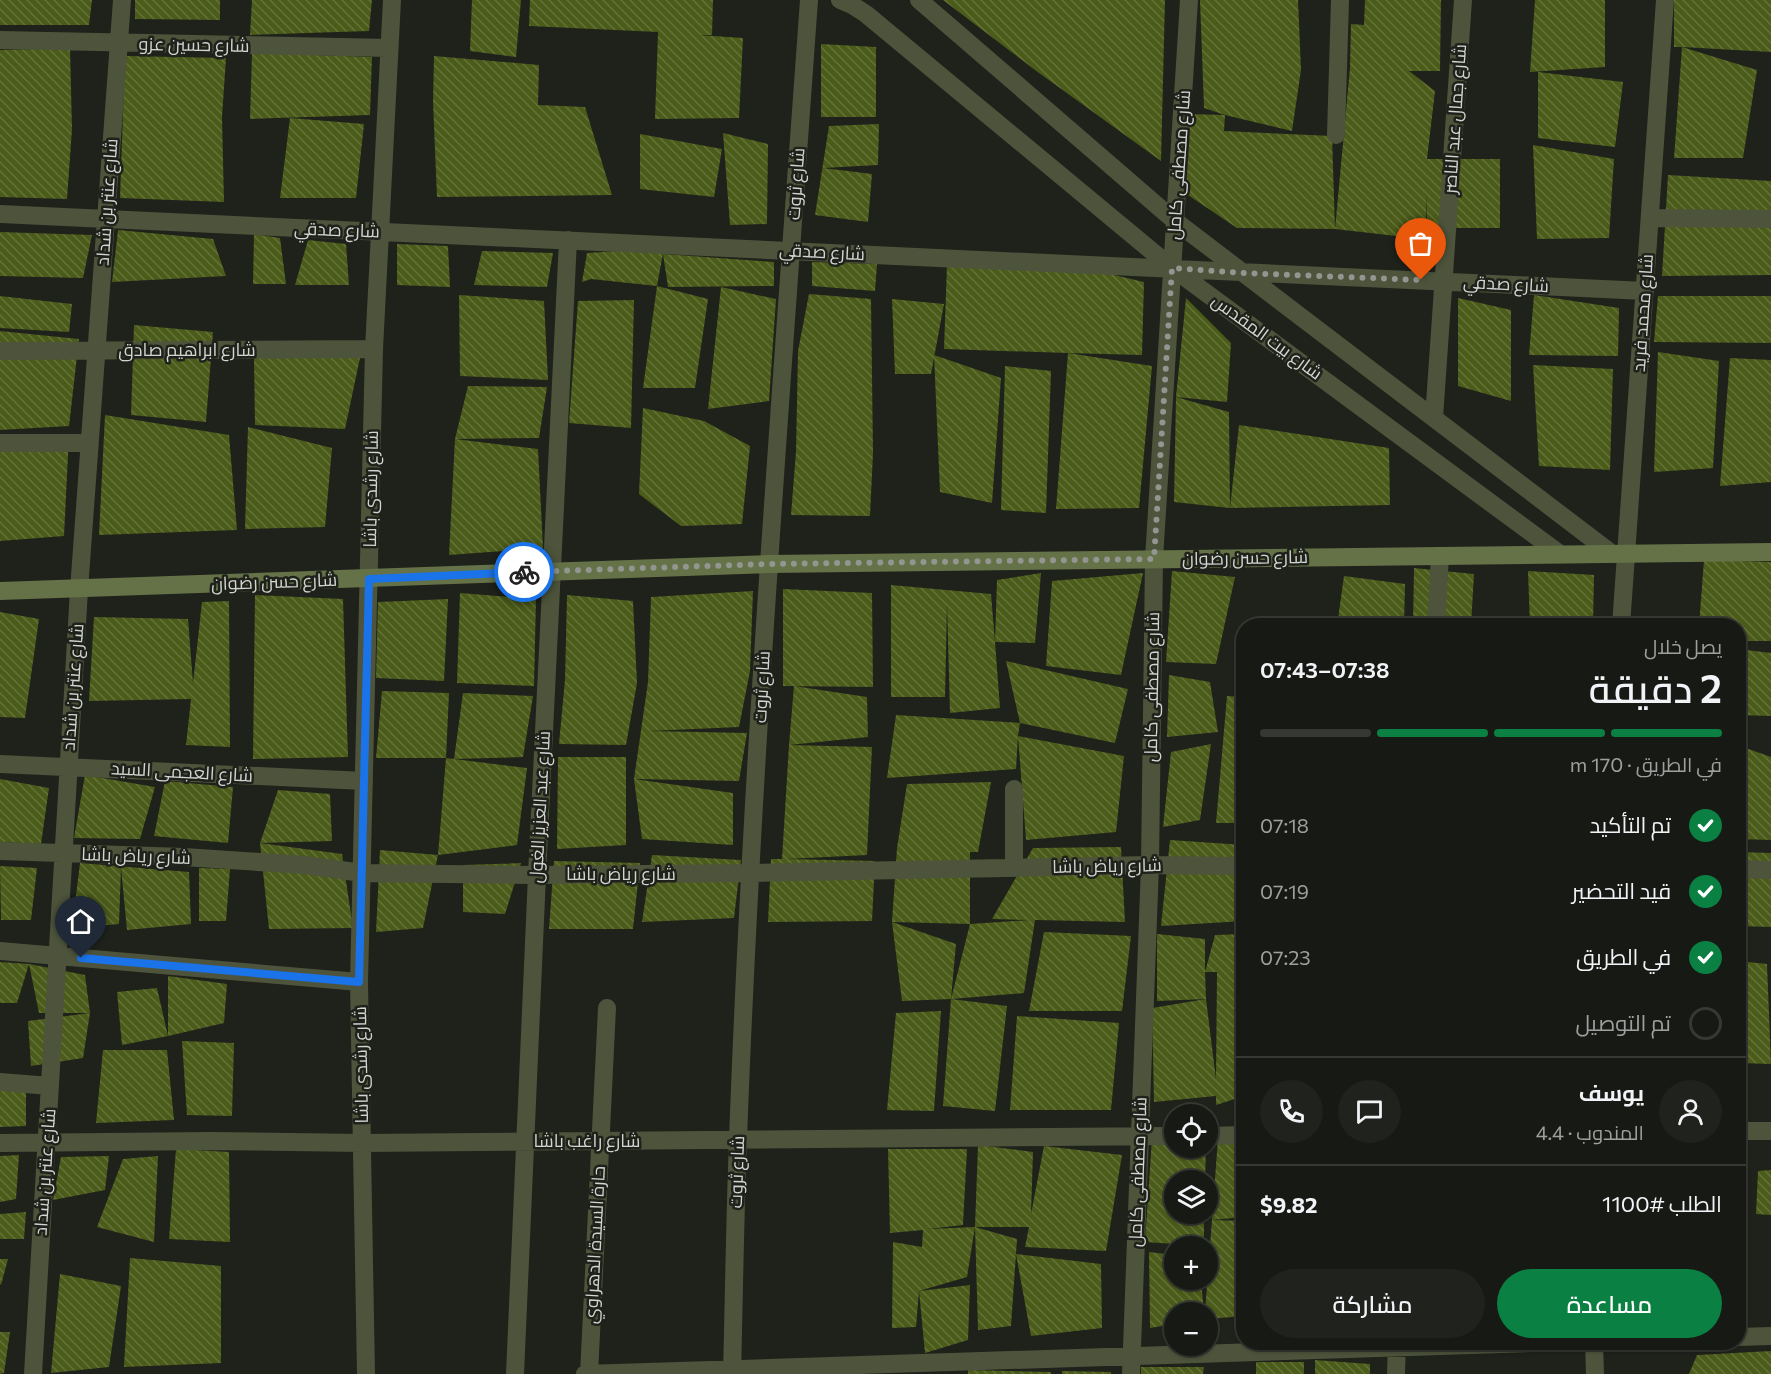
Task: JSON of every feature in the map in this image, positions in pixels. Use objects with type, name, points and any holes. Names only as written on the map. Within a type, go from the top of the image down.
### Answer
[{"type":"street","name":"شارع عنتر بن شداد","points":[[33,1374],[79,590],[122,0]]},
{"type":"street","name":"شارع رشدى باشا","points":[[366,1374],[359,982],[374,349],[392,0]]},
{"type":"street","name":"شارع ثروت","points":[[732,1372],[738,1140],[751,873],[769,564],[809,0]]},
{"type":"street","name":"شارع بيت المقدس","points":[[840,0],[852,5],[871,7],[1172,268],[1560,554]]},
{"type":"street","name":"شارع بيت المقدس","points":[[919,0],[1175,221],[1434,418],[1619,553]]},
{"type":"street","name":"شارع مصطفى كامل","points":[[1131,1365],[1150,865],[1154,559],[1189,0]]},
{"type":"street","points":[[1336,135],[1340,0]]},
{"type":"street","name":"شارع جمال عبد الناصر","points":[[1434,418],[1463,0]]},
{"type":"street","name":"شارع محمد فريد","points":[[1621,618],[1619,553],[1645,291],[1665,0]]},
{"type":"street","name":"شارع حسين عزو","points":[[0,40],[389,48]]},
{"type":"street","name":"شارع صدقي","points":[[0,214],[1645,291]]},
{"type":"street","points":[[1650,218],[1771,219]]},
{"type":"street","name":"شارع عبد العزيز الغول","points":[[515,1374],[568,240]]},
{"type":"street","name":"شارع ابراهيم صادق","points":[[0,351],[374,349]]},
{"type":"street","points":[[0,443],[89,443]]},
{"type":"street","name":"شارع حسن رضوان","points":[[0,591],[769,564],[1771,552]]},
{"type":"street","points":[[1436,618],[1440,556]]},
{"type":"street","name":"شارع العجمى السيد","points":[[0,764],[364,781]]},
{"type":"street","points":[[1014,789],[1014,868]]},
{"type":"street","name":"شارع رياض باشا","points":[[0,851],[264,862],[362,873],[537,875],[1150,865],[1236,866]]},
{"type":"street","points":[[1746,870],[1771,870]]},
{"type":"street","points":[[0,951],[359,982]]},
{"type":"street","name":"حارة السيدة الدهراوي","points":[[588,1374],[607,1008]]},
{"type":"street","points":[[0,1082],[50,1086]]},
{"type":"street","points":[[1746,1131],[1771,1131]]},
{"type":"street","points":[[1218,1136],[1236,1135]]},
{"type":"street","name":"شارع راغب باشا","points":[[0,1143],[211,1141],[362,1143],[1164,1136]]},
{"type":"street","points":[[1746,1337],[1771,1336]]},
{"type":"street","points":[[588,1374],[1131,1365],[1330,1350]]},
{"type":"street","points":[[1396,1374],[1397,1350]]},
{"type":"street","points":[[1594,1350],[1595,1374]]},
{"type":"building","points":[[0,0],[92,0],[89,25],[0,25]]},
{"type":"building","points":[[135,0],[220,0],[220,20],[135,19]]},
{"type":"building","points":[[252,0],[372,0],[369,31],[250,35]]},
{"type":"building","points":[[472,0],[521,0],[516,57],[470,51]]},
{"type":"building","points":[[530,0],[713,0],[712,35],[698,35],[743,38],[739,118],[655,119],[658,32],[529,26]]},
{"type":"building","points":[[943,0],[1165,0],[1161,161],[1035,70]]},
{"type":"building","points":[[1200,0],[1298,0],[1301,70],[1292,131],[1204,108]]},
{"type":"building","points":[[1365,0],[1441,0],[1440,71],[1409,71],[1435,91],[1427,159],[1500,159],[1500,228],[1427,228],[1426,192],[1426,246],[1405,237],[1335,229],[1350,68],[1351,24],[1364,25]]},
{"type":"building","points":[[1535,0],[1605,0],[1605,67],[1530,72]]},
{"type":"building","points":[[1674,0],[1771,0],[1771,52],[1674,47]]},
{"type":"building","points":[[821,44],[876,47],[876,117],[821,117]]},
{"type":"building","points":[[1682,47],[1757,70],[1743,158],[1674,158]]},
{"type":"building","points":[[70,48],[72,129],[67,199],[0,197],[0,50]]},
{"type":"building","points":[[252,53],[372,57],[370,115],[250,119]]},
{"type":"building","points":[[125,56],[226,58],[222,117],[224,202],[120,198]]},
{"type":"building","points":[[434,56],[539,65],[538,105],[585,107],[612,195],[437,197],[433,102]]},
{"type":"building","points":[[1538,72],[1623,82],[1615,147],[1538,138]]},
{"type":"building","points":[[1188,114],[1225,115],[1224,131],[1332,136],[1335,229],[1237,228],[1185,193]]},
{"type":"building","points":[[290,118],[364,124],[356,198],[280,198]]},
{"type":"building","points":[[879,124],[878,165],[823,168],[872,174],[868,222],[815,215],[829,126]]},
{"type":"building","points":[[723,133],[768,144],[767,224],[730,225]]},
{"type":"building","points":[[640,134],[722,149],[714,197],[640,189]]},
{"type":"building","points":[[1533,145],[1614,159],[1609,238],[1537,239]]},
{"type":"building","points":[[1668,175],[1771,181],[1771,275],[1662,276]]},
{"type":"building","points":[[118,230],[213,239],[226,276],[112,282]]},
{"type":"building","points":[[0,232],[92,235],[83,278],[0,276]]},
{"type":"building","points":[[254,234],[280,238],[286,284],[253,284]]},
{"type":"building","points":[[308,240],[346,244],[349,285],[295,285]]},
{"type":"building","points":[[397,244],[448,246],[450,287],[397,285]]},
{"type":"building","points":[[664,248],[657,286],[591,279],[582,282],[587,253]]},
{"type":"building","points":[[482,251],[553,253],[547,287],[474,285]]},
{"type":"building","points":[[663,254],[774,262],[774,286],[668,287]]},
{"type":"building","points":[[812,262],[877,264],[875,291],[812,286]]},
{"type":"building","points":[[947,264],[1088,269],[1144,282],[1142,355],[944,349]]},
{"type":"building","points":[[657,286],[708,299],[695,388],[643,388]]},
{"type":"building","points":[[721,287],[776,299],[769,401],[708,409]]},
{"type":"building","points":[[809,294],[871,299],[873,453],[870,516],[791,515],[796,452],[798,351]]},
{"type":"building","points":[[459,295],[544,301],[548,380],[460,376]]},
{"type":"building","points":[[1534,295],[1619,308],[1618,356],[1529,355]]},
{"type":"building","points":[[0,296],[72,304],[69,332],[0,328]]},
{"type":"building","points":[[1658,296],[1771,296],[1771,343],[1654,342]]},
{"type":"building","points":[[1186,298],[1231,343],[1227,402],[1176,397]]},
{"type":"building","points":[[1458,298],[1511,310],[1511,401],[1458,386]]},
{"type":"building","points":[[892,299],[944,304],[931,374],[895,374]]},
{"type":"building","points":[[634,300],[631,428],[569,423],[578,301]]},
{"type":"building","points":[[134,325],[213,332],[206,422],[131,415]]},
{"type":"building","points":[[0,331],[79,339],[69,426],[0,430]]},
{"type":"building","points":[[1658,352],[1719,361],[1713,468],[1654,472]]},
{"type":"building","points":[[1068,353],[1152,366],[1139,508],[1056,509]]},
{"type":"building","points":[[934,355],[1001,378],[992,503],[940,492]]},
{"type":"building","points":[[254,358],[360,358],[345,429],[255,425]]},
{"type":"building","points":[[1730,358],[1771,360],[1771,482],[1720,486]]},
{"type":"building","points":[[1533,365],[1613,369],[1610,470],[1539,466]]},
{"type":"building","points":[[1005,366],[1051,371],[1046,513],[1001,510]]},
{"type":"building","points":[[468,386],[547,387],[539,438],[455,439]]},
{"type":"building","points":[[1176,397],[1229,412],[1230,508],[1174,502]]},
{"type":"building","points":[[643,408],[704,421],[750,446],[742,524],[681,526],[639,494]]},
{"type":"building","points":[[105,415],[229,435],[237,530],[99,535]]},
{"type":"building","points":[[1239,425],[1389,448],[1390,505],[1230,508]]},
{"type":"building","points":[[248,427],[332,448],[325,527],[245,529]]},
{"type":"building","points":[[69,435],[64,536],[0,541],[0,438]]},
{"type":"building","points":[[455,439],[538,449],[543,548],[449,555]]},
{"type":"building","points":[[1704,560],[1771,562],[1771,641],[1746,641],[1746,618],[1700,618]]},
{"type":"building","points":[[1414,568],[1474,574],[1471,618],[1413,618]]},
{"type":"building","points":[[1172,571],[1235,577],[1216,664],[1166,662]]},
{"type":"building","points":[[1528,571],[1594,575],[1593,618],[1530,618]]},
{"type":"building","points":[[1041,573],[1035,643],[995,642],[997,580]]},
{"type":"building","points":[[1143,573],[1121,675],[1046,666],[1052,581]]},
{"type":"building","points":[[1344,576],[1405,584],[1404,618],[1338,618]]},
{"type":"building","points":[[891,585],[991,594],[1000,708],[950,713],[947,604],[945,697],[891,697]]},
{"type":"building","points":[[783,589],[872,593],[873,687],[783,686]]},
{"type":"building","points":[[753,591],[750,671],[739,727],[649,731],[747,733],[739,781],[634,779],[648,682],[651,597]]},
{"type":"building","points":[[460,593],[536,599],[534,686],[457,683]]},
{"type":"building","points":[[255,595],[343,599],[348,757],[253,759]]},
{"type":"building","points":[[567,595],[633,601],[637,683],[626,745],[559,744],[565,680]]},
{"type":"building","points":[[448,599],[444,681],[376,678],[378,602]]},
{"type":"building","points":[[229,601],[230,747],[186,745],[191,699],[89,701],[94,617],[188,619],[193,683],[202,602]]},
{"type":"building","points":[[0,612],[39,619],[25,718],[0,717]]},
{"type":"building","points":[[1746,650],[1771,653],[1771,716],[1746,715]]},
{"type":"building","points":[[1006,661],[1128,689],[1115,743],[1020,723]]},
{"type":"building","points":[[1169,675],[1210,682],[1218,732],[1167,737]]},
{"type":"building","points":[[794,686],[867,697],[868,737],[789,745]]},
{"type":"building","points":[[382,691],[449,693],[446,758],[376,758]]},
{"type":"building","points":[[463,693],[533,696],[523,757],[454,759]]},
{"type":"building","points":[[1227,696],[1236,697],[1236,823],[1216,823]]},
{"type":"building","points":[[896,715],[1020,723],[1016,769],[887,778]]},
{"type":"building","points":[[1018,736],[1124,756],[1116,832],[1026,840]]},
{"type":"building","points":[[1211,744],[1200,820],[1163,827],[1171,752]]},
{"type":"building","points":[[789,745],[872,747],[867,855],[786,859],[875,861],[872,921],[768,922],[771,859],[782,859]]},
{"type":"building","points":[[1746,748],[1771,757],[1771,840],[1746,839]]},
{"type":"building","points":[[558,757],[626,757],[626,845],[557,849]]},
{"type":"building","points":[[446,758],[527,768],[517,845],[438,855]]},
{"type":"building","points":[[85,775],[155,787],[140,839],[74,838]]},
{"type":"building","points":[[0,779],[49,788],[41,844],[0,842]]},
{"type":"building","points":[[634,779],[733,793],[733,845],[642,839]]},
{"type":"building","points":[[165,781],[233,787],[228,843],[154,836]]},
{"type":"building","points":[[991,782],[978,852],[970,852],[970,924],[892,922],[897,848],[907,784]]},
{"type":"building","points":[[278,790],[330,794],[332,841],[260,843]]},
{"type":"building","points":[[1170,840],[1236,844],[1236,921],[1161,926]]},
{"type":"building","points":[[260,843],[342,854],[353,928],[269,929]]},
{"type":"building","points":[[1121,847],[1125,922],[1035,920],[1024,993],[951,999],[970,924],[1030,920],[992,919],[1033,848]]},
{"type":"building","points":[[380,850],[438,855],[423,928],[376,932]]},
{"type":"building","points":[[1746,852],[1771,853],[1771,927],[1746,926]]},
{"type":"building","points":[[652,855],[741,860],[734,918],[642,922]]},
{"type":"building","points":[[554,861],[640,863],[633,929],[549,929]]},
{"type":"building","points":[[80,863],[189,872],[191,924],[127,930],[121,868],[119,924],[72,928]]},
{"type":"building","points":[[521,863],[505,914],[463,912],[463,865]]},
{"type":"building","points":[[0,866],[37,868],[31,920],[1,920]]},
{"type":"building","points":[[199,868],[230,869],[226,921],[199,921]]},
{"type":"building","points":[[892,922],[956,944],[951,999],[902,1001]]},
{"type":"building","points":[[1044,932],[1131,936],[1122,1011],[1029,1011]]},
{"type":"building","points":[[1157,934],[1205,939],[1206,999],[1157,1001]]},
{"type":"building","points":[[1236,934],[1236,1099],[1218,1104],[1216,1104],[1216,1096],[1154,1102],[1152,1008],[1206,999],[1216,1079],[1217,972],[1205,972],[1215,935]]},
{"type":"building","points":[[0,962],[29,964],[17,1003],[0,1003]]},
{"type":"building","points":[[1746,962],[1767,964],[1771,1064],[1746,1063]]},
{"type":"building","points":[[29,964],[85,975],[90,1013],[39,1013]]},
{"type":"building","points":[[168,976],[227,984],[224,1023],[168,1036]]},
{"type":"building","points":[[157,988],[168,1036],[122,1045],[117,992]]},
{"type":"building","points":[[951,999],[1007,1006],[995,1111],[943,1106]]},
{"type":"building","points":[[941,1011],[934,1111],[887,1110],[896,1013]]},
{"type":"building","points":[[90,1013],[83,1058],[31,1066],[28,1021]]},
{"type":"building","points":[[1017,1016],[1119,1023],[1111,1110],[1010,1110]]},
{"type":"building","points":[[182,1041],[234,1043],[232,1116],[187,1115]]},
{"type":"building","points":[[103,1050],[167,1050],[174,1120],[96,1123]]},
{"type":"building","points":[[0,1090],[26,1092],[26,1126],[0,1127]]},
{"type":"building","points":[[1152,1138],[1164,1139],[1164,1158],[1206,1158],[1205,1170],[1164,1170],[1164,1224],[1204,1224],[1204,1236],[1164,1236],[1164,1243],[1145,1242]]},
{"type":"building","points":[[1218,1138],[1236,1139],[1236,1218],[1218,1219],[1218,1170],[1216,1170]]},
{"type":"building","points":[[978,1145],[1033,1152],[1031,1214],[1044,1146],[1122,1155],[1106,1251],[1025,1247],[1029,1227],[975,1227]]},
{"type":"building","points":[[176,1149],[229,1152],[230,1242],[169,1239]]},
{"type":"building","points":[[888,1149],[967,1149],[963,1225],[928,1229],[975,1227],[967,1277],[919,1291],[916,1327],[892,1328],[893,1242],[922,1247],[923,1230],[890,1233]]},
{"type":"building","points":[[19,1155],[16,1199],[0,1202],[0,1156]]},
{"type":"building","points":[[109,1156],[105,1190],[53,1200],[61,1157]]},
{"type":"building","points":[[158,1156],[154,1242],[97,1227],[123,1159]]},
{"type":"building","points":[[1771,1170],[1771,1215],[1756,1214],[1758,1171]]},
{"type":"building","points":[[26,1212],[24,1239],[0,1239],[0,1214]]},
{"type":"building","points":[[1218,1220],[1236,1221],[1236,1317],[1218,1318],[1218,1302],[1206,1302],[1207,1290],[1218,1290],[1218,1236],[1211,1236],[1212,1224],[1218,1224]]},
{"type":"building","points":[[975,1227],[1017,1239],[1011,1326],[978,1330]]},
{"type":"building","points":[[1149,1252],[1164,1254],[1164,1290],[1202,1290],[1203,1302],[1164,1302],[1164,1326],[1150,1328]]},
{"type":"building","points":[[1016,1254],[1101,1264],[1102,1328],[1031,1336]]},
{"type":"building","points":[[130,1258],[221,1266],[221,1363],[124,1367]]},
{"type":"building","points":[[0,1259],[8,1259],[1,1285],[0,1284]]},
{"type":"building","points":[[60,1274],[121,1286],[109,1367],[51,1373]]},
{"type":"building","points":[[970,1285],[968,1340],[925,1353],[919,1291]]},
{"type":"building","points":[[0,1332],[10,1332],[4,1373],[0,1374]]},
{"type":"building","points":[[1771,1351],[1771,1374],[1689,1374],[1697,1355]]},
{"type":"building","points":[[1315,1360],[1370,1364],[1370,1374],[1315,1374]]},
{"type":"building","points":[[1256,1362],[1304,1362],[1304,1374],[1256,1374]]},
{"type":"building","points":[[1141,1367],[1204,1367],[1203,1374],[1141,1374]]},
{"type":"building","points":[[968,1370],[1051,1372],[1051,1374],[968,1374]]},
{"type":"building","points":[[1062,1371],[1111,1372],[1111,1374],[1062,1374]]},
{"type":"way so far","points":[[524,572],[769,564],[1154,559],[1172,268],[1421,280]]},
{"type":"route","points":[[81,958],[359,982],[369,579],[524,572]]}]
